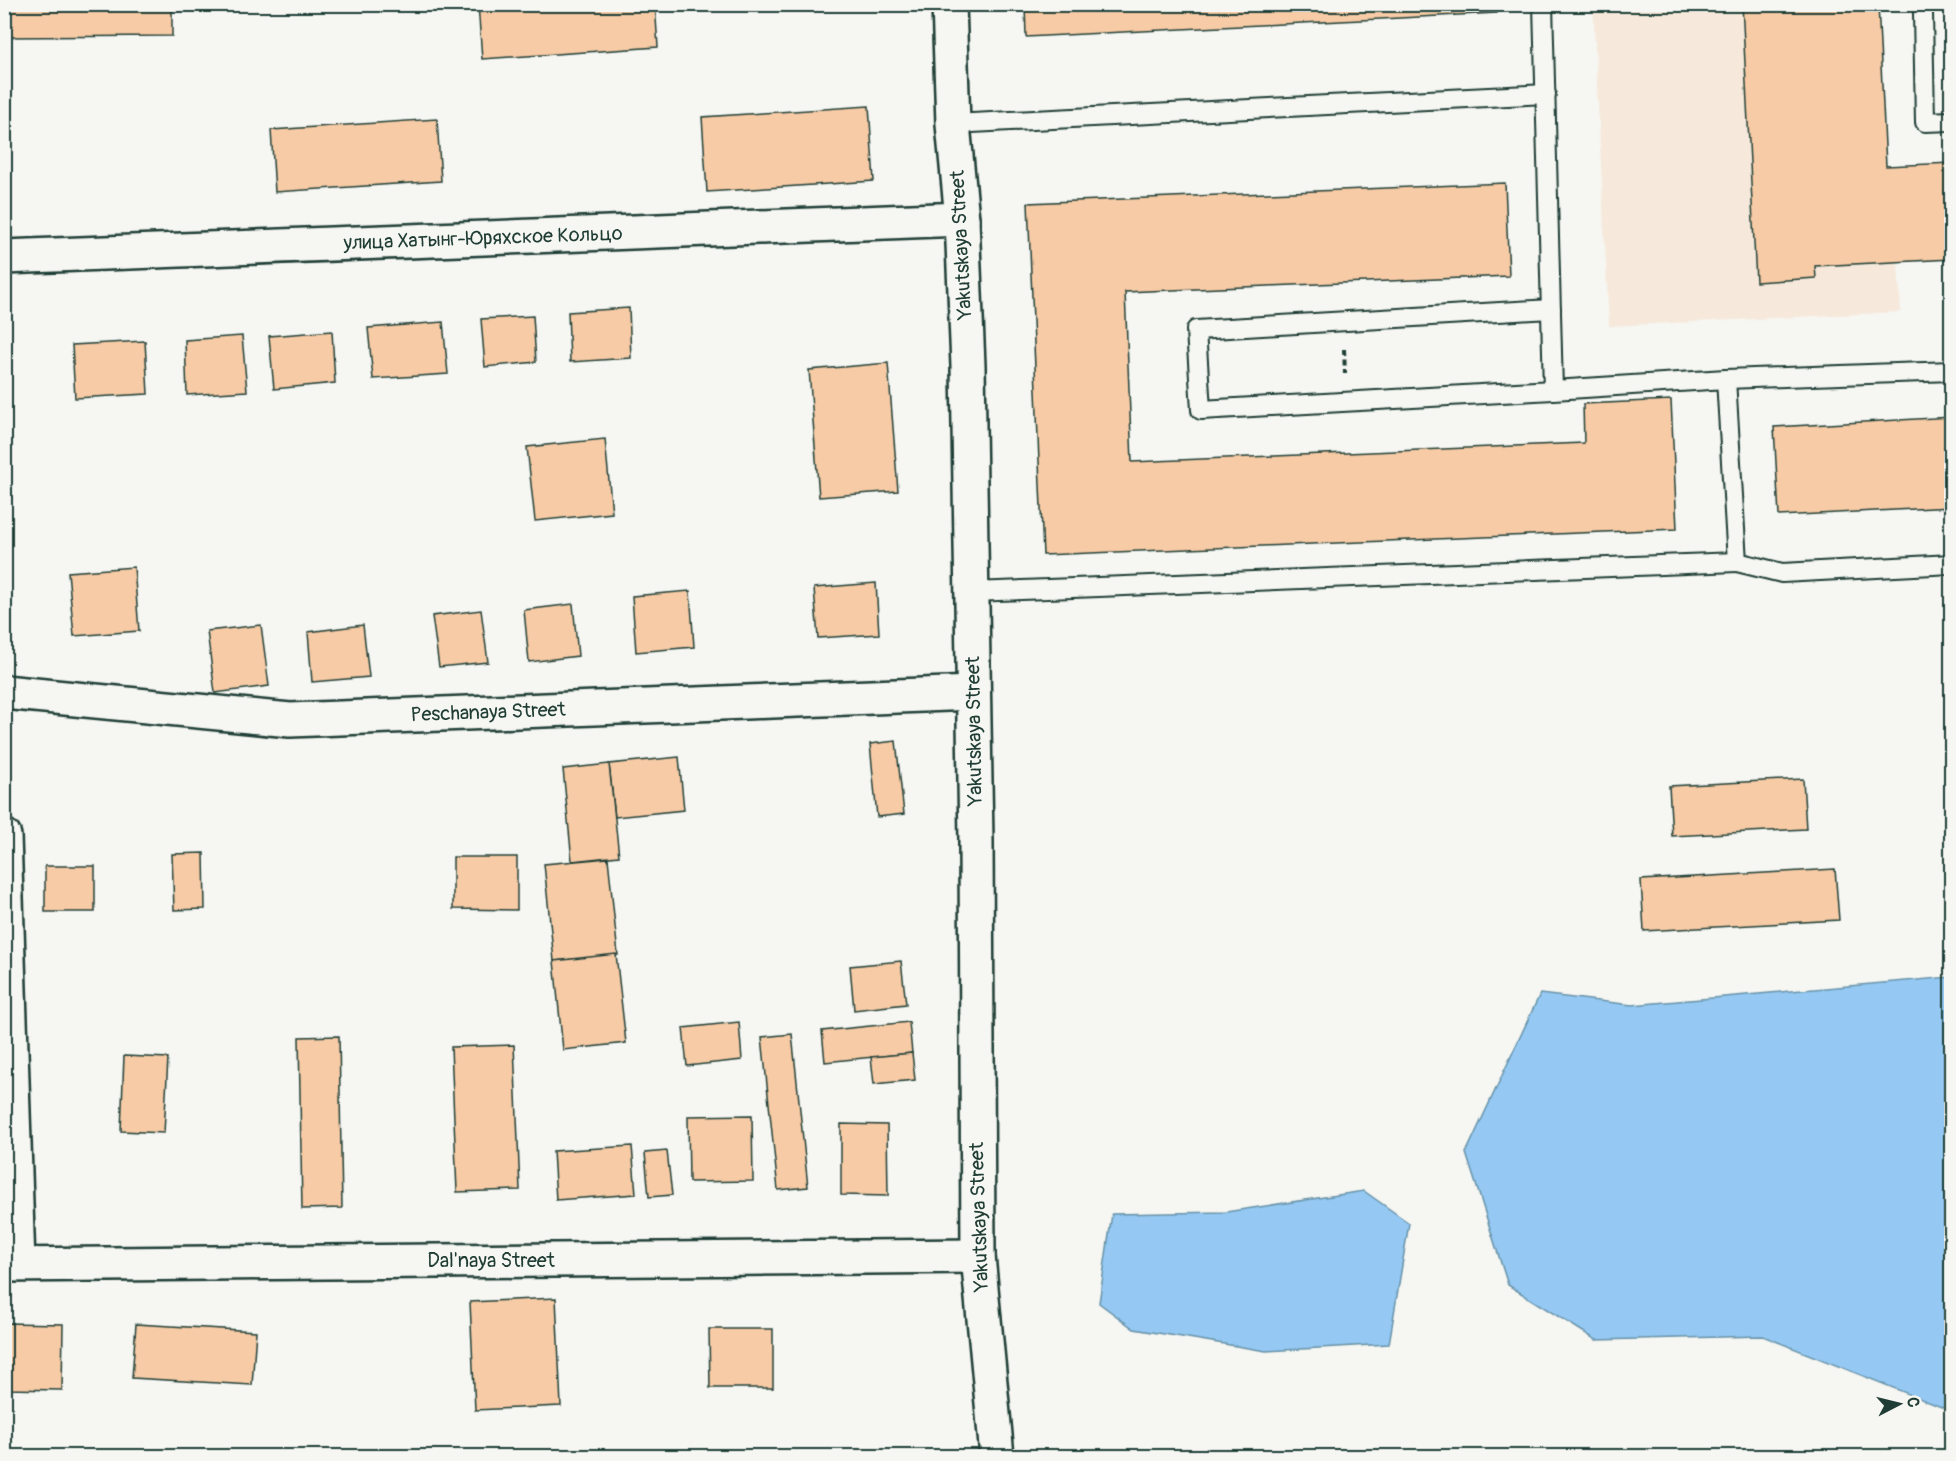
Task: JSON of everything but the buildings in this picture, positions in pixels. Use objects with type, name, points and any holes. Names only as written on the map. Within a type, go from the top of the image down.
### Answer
[{"type":"street","name":"Yakutskaya Street","points":[[949,4],[953,124],[962,219],[968,366],[976,842],[978,1256],[997,1456]]},
{"type":"street","name":"улица Хатынг-Юряхское Кольцо","points":[[4,257],[962,219]]},
{"type":"street","name":"Peschanaya Street","points":[[4,692],[290,720],[973,693]]},
{"type":"street","points":[[4,836],[11,1264]]},
{"type":"street","name":"Dal'naya Street","points":[[11,1264],[978,1256]]},
{"type":"lane","points":[[1543,4],[1553,390]]},
{"type":"lane","points":[[1923,13],[1925,122],[1952,121]]},
{"type":"lane","points":[[953,124],[1546,94]]},
{"type":"lane","points":[[1551,309],[1196,330],[1201,410],[1726,379],[1952,371]]},
{"type":"lane","points":[[1726,379],[1737,562]]},
{"type":"lane","points":[[972,592],[1737,562],[1782,573],[1952,564]]},
{"type":"path","points":[[1343,321],[1346,402]]},
{"type":"shaded area","points":[[1593,5],[1772,5],[1898,262],[1901,312],[1609,326]]},
{"type":"water","points":[[1951,977],[1951,1411],[1763,1336],[1596,1340],[1508,1285],[1466,1153],[1540,994],[1632,1005]]},
{"type":"water","points":[[1364,1191],[1409,1223],[1389,1344],[1266,1351],[1134,1329],[1099,1303],[1112,1214],[1226,1212]]}]
